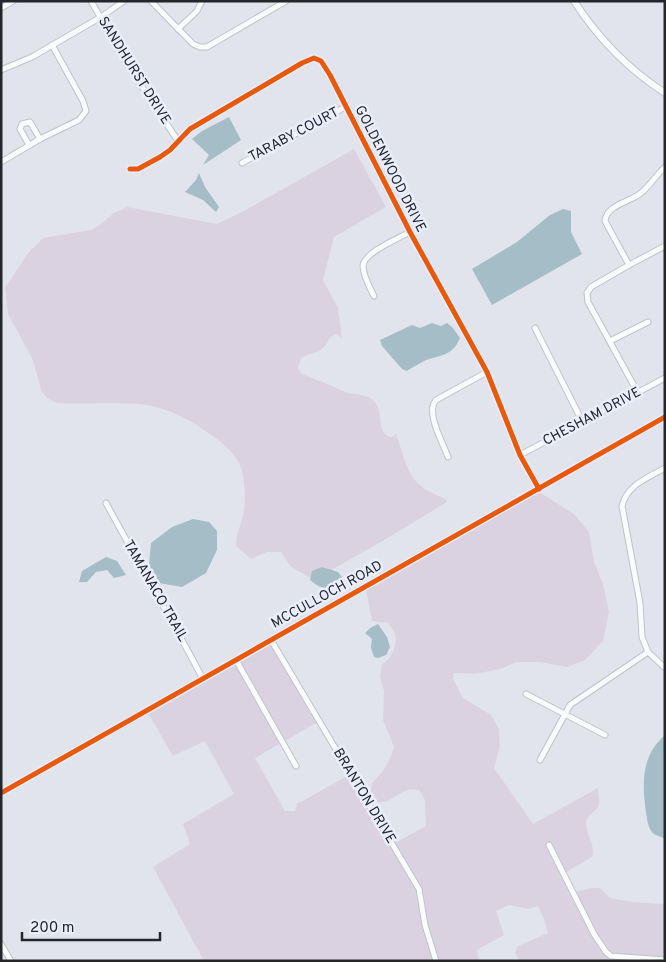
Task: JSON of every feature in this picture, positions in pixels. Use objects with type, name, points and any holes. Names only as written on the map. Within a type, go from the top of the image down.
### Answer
[{"type":"main road","points":[[574,1],[591,26],[616,54],[638,74],[665,93]]},
{"type":"street","points":[[1,8],[13,1]]},
{"type":"street","name":"SANDHURST DRIVE","points":[[91,1],[127,64],[178,141]]},
{"type":"street","points":[[1,70],[32,57],[101,17],[124,1]]},
{"type":"street","points":[[151,1],[193,44],[200,47],[207,47],[286,1]]},
{"type":"street","points":[[178,29],[197,11],[202,1]]},
{"type":"street","points":[[1,162],[40,139],[79,120],[86,111],[83,101],[52,45]]},
{"type":"street","name":"GOLDENWOOD DRIVE","points":[[130,169],[138,169],[160,157],[170,150],[190,129],[302,63],[314,58],[321,61],[410,232],[487,372],[520,455],[539,489]]},
{"type":"street","name":"TARABY COURT","points":[[242,163],[345,107]]},
{"type":"street","points":[[29,146],[20,129],[22,124],[30,122],[40,139]]},
{"type":"street","points":[[629,264],[605,221],[606,216],[611,210],[641,193],[665,167]]},
{"type":"street","points":[[374,296],[363,268],[364,262],[369,255],[410,232]]},
{"type":"street","points":[[638,394],[588,302],[587,293],[592,287],[629,264],[665,246]]},
{"type":"street","points":[[610,341],[648,322]]},
{"type":"street","points":[[535,328],[582,421]]},
{"type":"street","points":[[448,457],[432,414],[432,404],[487,372]]},
{"type":"street","name":"CHESHAM DRIVE","points":[[520,455],[665,378]]},
{"type":"street","name":"MCCULLOCH ROAD","points":[[1,793],[665,417]]},
{"type":"street","points":[[665,468],[632,488],[626,494],[622,506],[640,603],[642,637],[648,652],[665,668]]},
{"type":"street","name":"TAMANACO TRAIL","points":[[106,504],[203,678]]},
{"type":"street","name":"BRANTON DRIVE","points":[[271,640],[419,889],[425,925],[436,961]]},
{"type":"street","points":[[540,760],[564,714],[576,699],[648,652]]},
{"type":"street","points":[[236,660],[296,766]]},
{"type":"street","points":[[526,694],[605,736]]},
{"type":"street","points":[[549,845],[594,934],[606,952],[611,956],[665,960]]},
{"type":"street","points":[[1,944],[11,961]]},
{"type":"shaded area","points":[[354,149],[386,207],[334,237],[323,280],[338,308],[342,338],[336,334],[330,337],[324,347],[301,358],[298,368],[302,374],[345,392],[372,399],[379,410],[381,426],[385,434],[390,437],[396,433],[403,457],[416,481],[433,494],[446,499],[447,502],[326,573],[311,578],[291,567],[281,552],[267,552],[251,559],[236,546],[245,505],[242,471],[231,451],[206,431],[176,414],[152,406],[129,403],[57,403],[47,398],[42,392],[32,358],[8,314],[5,288],[28,253],[43,238],[91,230],[114,213],[127,207],[217,224],[244,211]]},
{"type":"shaded area","points":[[539,492],[574,514],[589,532],[594,562],[603,584],[609,612],[603,641],[585,660],[567,667],[540,662],[517,662],[500,669],[475,674],[454,673],[453,679],[463,698],[491,715],[499,729],[500,746],[494,768],[533,824],[598,788],[598,807],[588,817],[586,823],[593,848],[592,857],[565,873],[550,842],[545,844],[586,924],[603,952],[612,959],[640,961],[519,961],[515,952],[518,946],[548,933],[538,906],[528,909],[509,905],[496,911],[504,935],[477,950],[479,961],[439,961],[428,924],[422,889],[395,843],[426,826],[425,800],[419,790],[412,789],[382,802],[375,802],[370,796],[372,783],[383,771],[394,747],[383,720],[384,691],[380,677],[382,664],[393,652],[396,638],[394,631],[388,623],[372,621],[366,589]]},
{"type":"shaded area","points":[[270,643],[316,723],[285,741],[239,661]]},
{"type":"shaded area","points":[[235,663],[281,743],[255,758],[285,811],[295,811],[297,804],[347,776],[388,847],[391,846],[417,890],[416,894],[434,961],[204,961],[153,867],[190,844],[183,824],[234,794],[205,741],[173,756],[148,713]]},
{"type":"shaded area","points":[[600,888],[610,898],[665,904],[665,957],[611,954],[595,933],[575,892]]},
{"type":"water","points":[[229,117],[241,140],[203,165],[209,155],[192,139],[202,131]]},
{"type":"water","points":[[199,173],[205,187],[219,207],[216,212],[203,200],[185,192],[196,180]]},
{"type":"water","points":[[563,209],[571,211],[571,232],[582,254],[492,305],[472,269],[517,242],[550,215]]},
{"type":"water","points":[[432,323],[441,326],[447,323],[460,338],[450,352],[424,361],[407,371],[402,369],[382,346],[380,340],[412,325],[420,328]]},
{"type":"water","points":[[193,519],[209,522],[217,531],[217,550],[206,573],[182,587],[159,583],[149,565],[151,543],[172,527]]},
{"type":"water","points":[[106,557],[117,561],[126,575],[114,578],[107,570],[96,572],[87,582],[79,582],[82,571]]},
{"type":"water","points":[[322,567],[338,572],[345,581],[331,588],[323,588],[315,584],[310,580],[312,571]]},
{"type":"water","points":[[378,624],[387,637],[390,647],[386,655],[378,658],[374,657],[371,648],[372,639],[365,633]]},
{"type":"water","points":[[665,735],[665,839],[654,834],[649,827],[646,815],[644,780],[647,761],[651,752]]},
{"type":"cycle path","points":[[130,169],[138,169],[160,157],[170,150],[190,129],[302,63],[314,58],[321,61],[330,75],[410,232],[487,372],[520,455],[539,489]]},
{"type":"cycle path","points":[[1,793],[665,417]]}]
